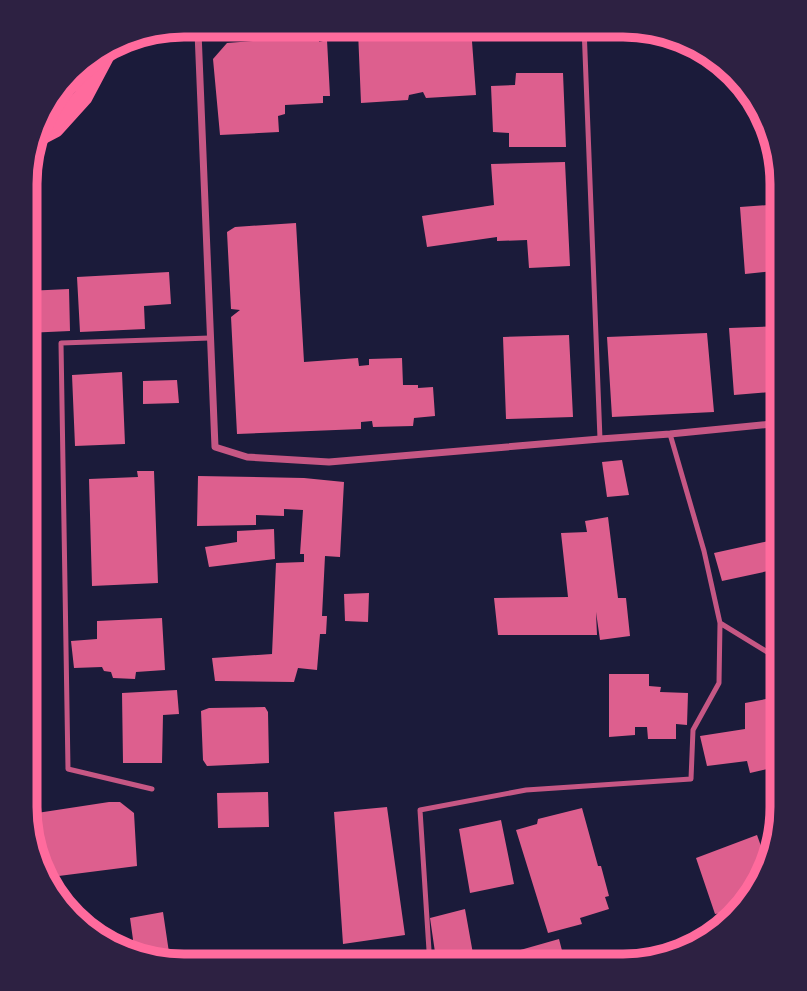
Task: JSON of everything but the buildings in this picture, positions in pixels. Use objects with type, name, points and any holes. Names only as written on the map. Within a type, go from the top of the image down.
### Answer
[{"type":"highway","points":[[46,133],[55,128],[83,97],[99,64]]},
{"type":"street","points":[[198,37],[215,447],[247,457],[329,462],[770,423]]},
{"type":"lane","points":[[584,37],[600,439]]},
{"type":"lane","points":[[152,789],[68,769],[61,343],[210,338]]},
{"type":"lane","points":[[429,954],[420,810],[526,790],[691,779],[693,730],[719,683],[720,623],[704,551],[670,434]]},
{"type":"lane","points":[[720,623],[770,654]]}]
